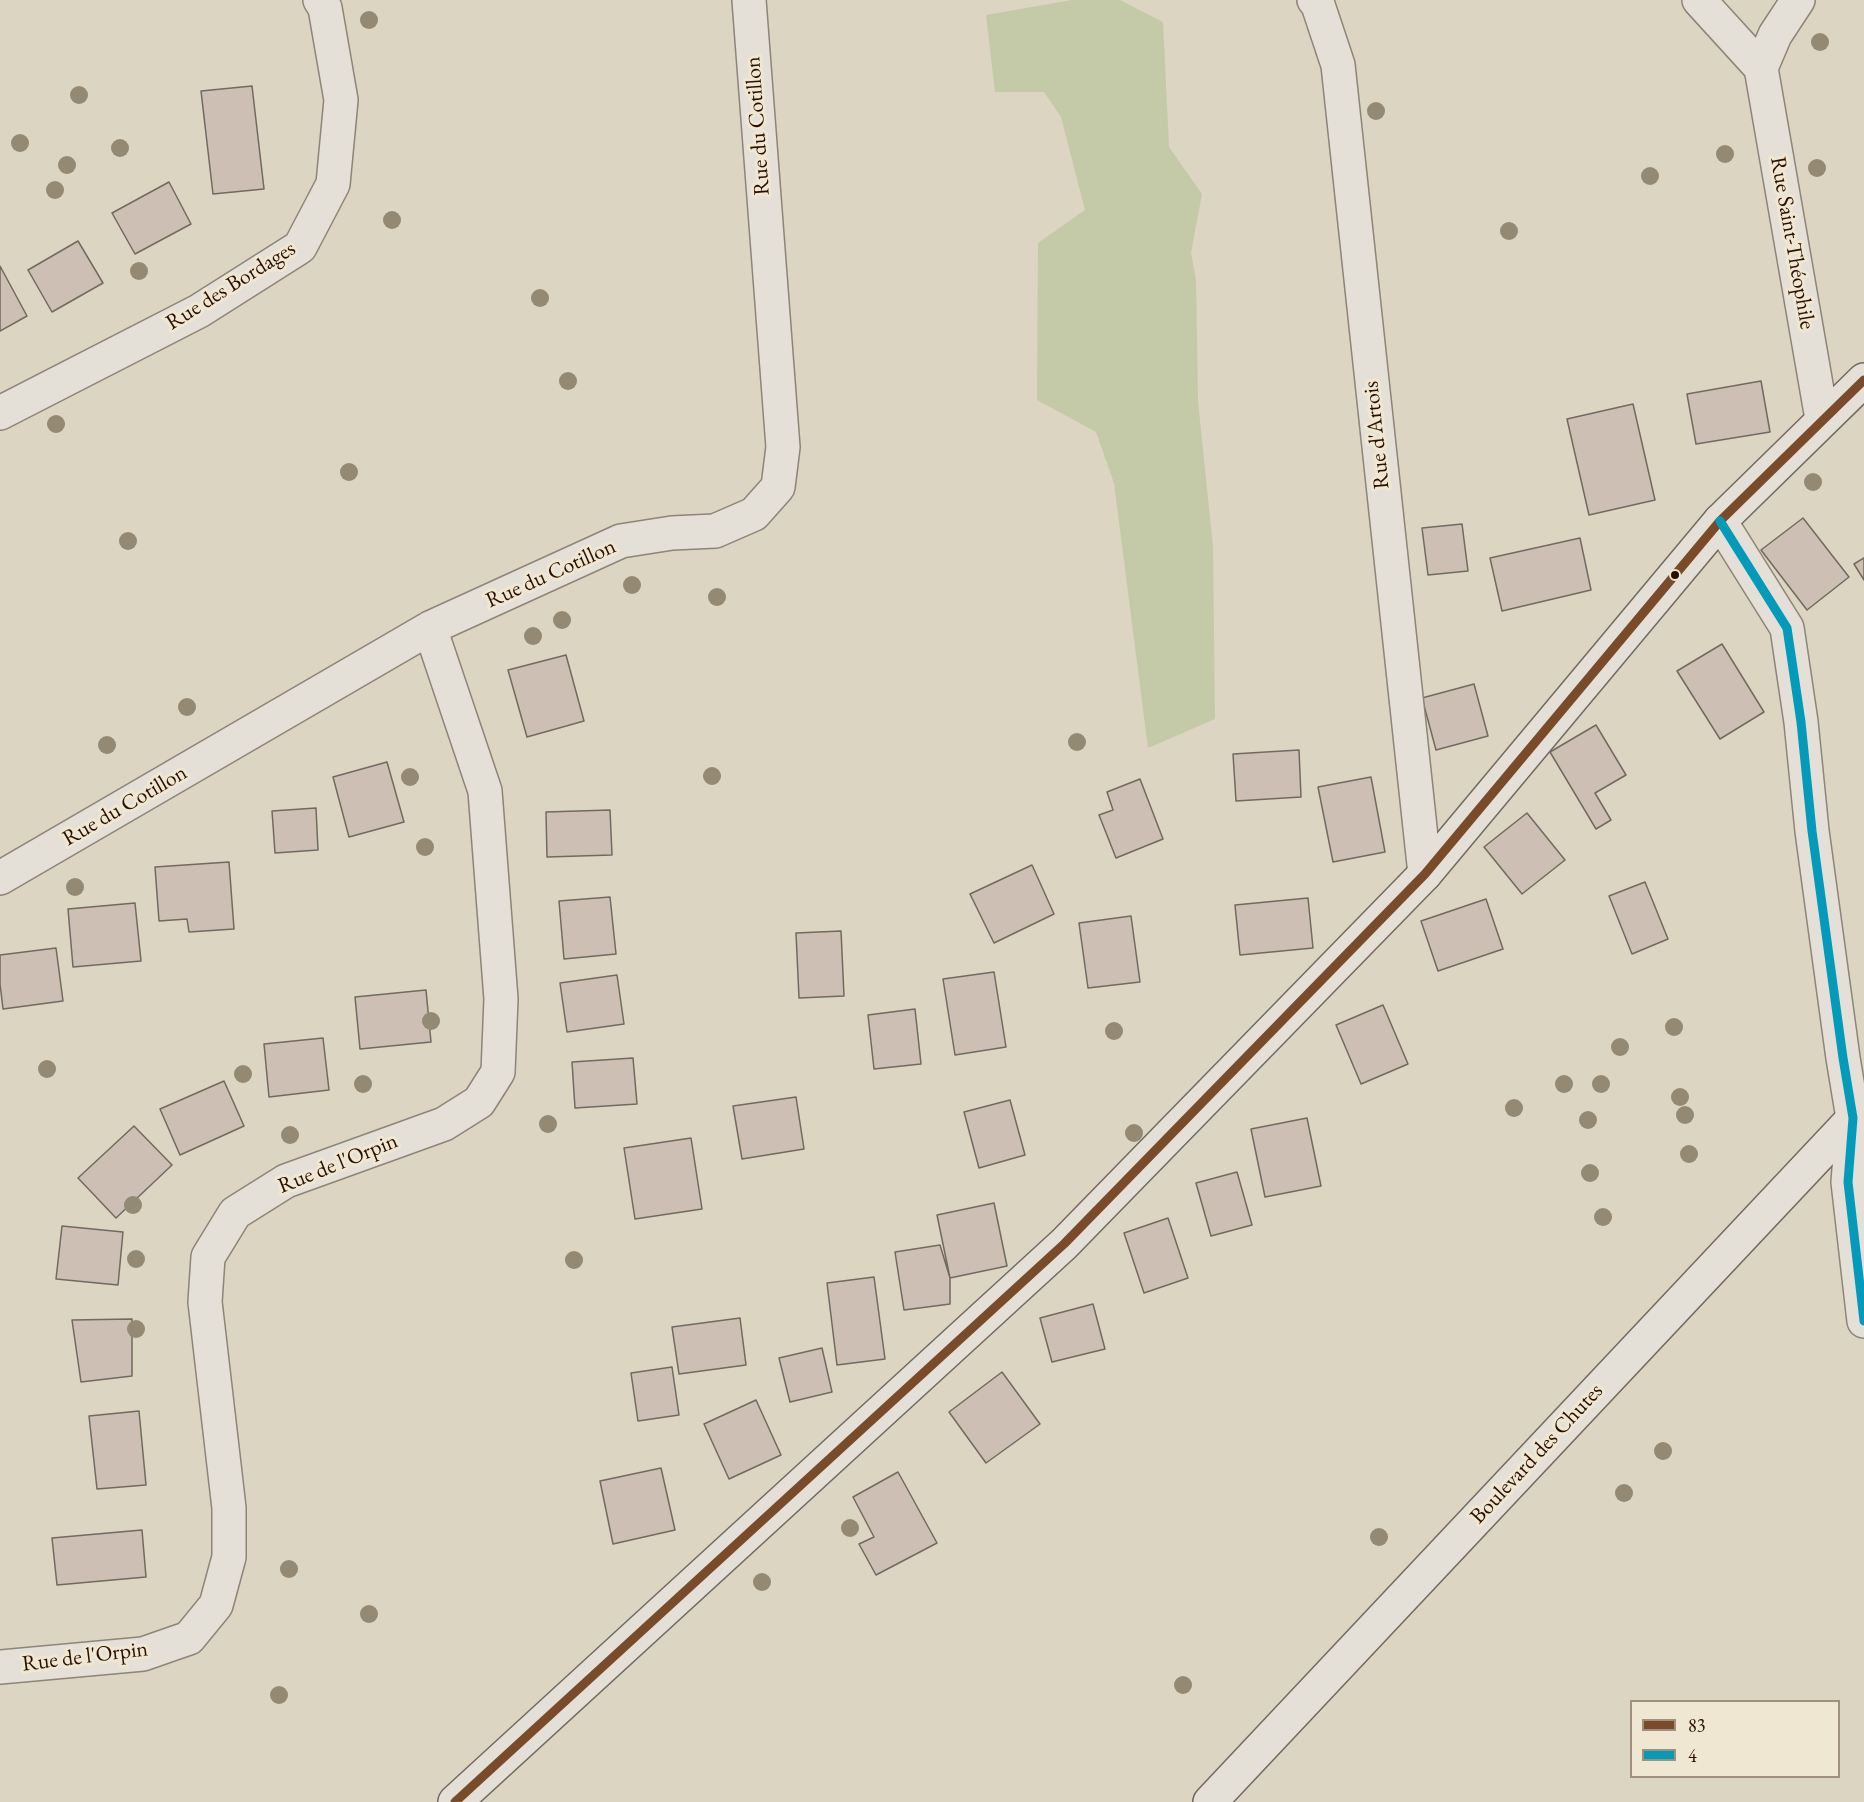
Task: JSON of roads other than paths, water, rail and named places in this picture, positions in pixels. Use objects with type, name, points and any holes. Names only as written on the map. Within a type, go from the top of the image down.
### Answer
[{"type":"street","name":"Rue des Bordages","points":[[0,413],[200,311],[300,247],[333,184],[341,100],[324,8],[320,0]]},
{"type":"street","name":"Rue du Cotillon","points":[[0,878],[430,628],[621,541],[672,533],[715,531],[754,514],[778,487],[783,447],[749,0]]},
{"type":"street","name":"Rue d'Artois","points":[[1314,0],[1318,5],[1338,65],[1425,874]]},
{"type":"street","points":[[1699,0],[1761,68],[1775,35],[1798,0]]},
{"type":"street","name":"Rue Saint-Théophile","points":[[1761,68],[1822,419]]},
{"type":"street","points":[[455,1802],[1064,1244],[1425,874],[1720,521],[1864,380]]},
{"type":"street","points":[[1720,521],[1787,628],[1802,722],[1812,831],[1843,1058],[1859,1112],[1848,1182],[1864,1321]]},
{"type":"street","name":"Rue de l'Orpin","points":[[0,1667],[143,1654],[189,1638],[216,1605],[229,1557],[229,1508],[205,1302],[208,1257],[235,1213],[286,1181],[444,1124],[479,1102],[498,1072],[501,999],[485,791],[430,628]]},
{"type":"street","name":"Boulevard des Chutes","points":[[1210,1802],[1859,1112]]}]
